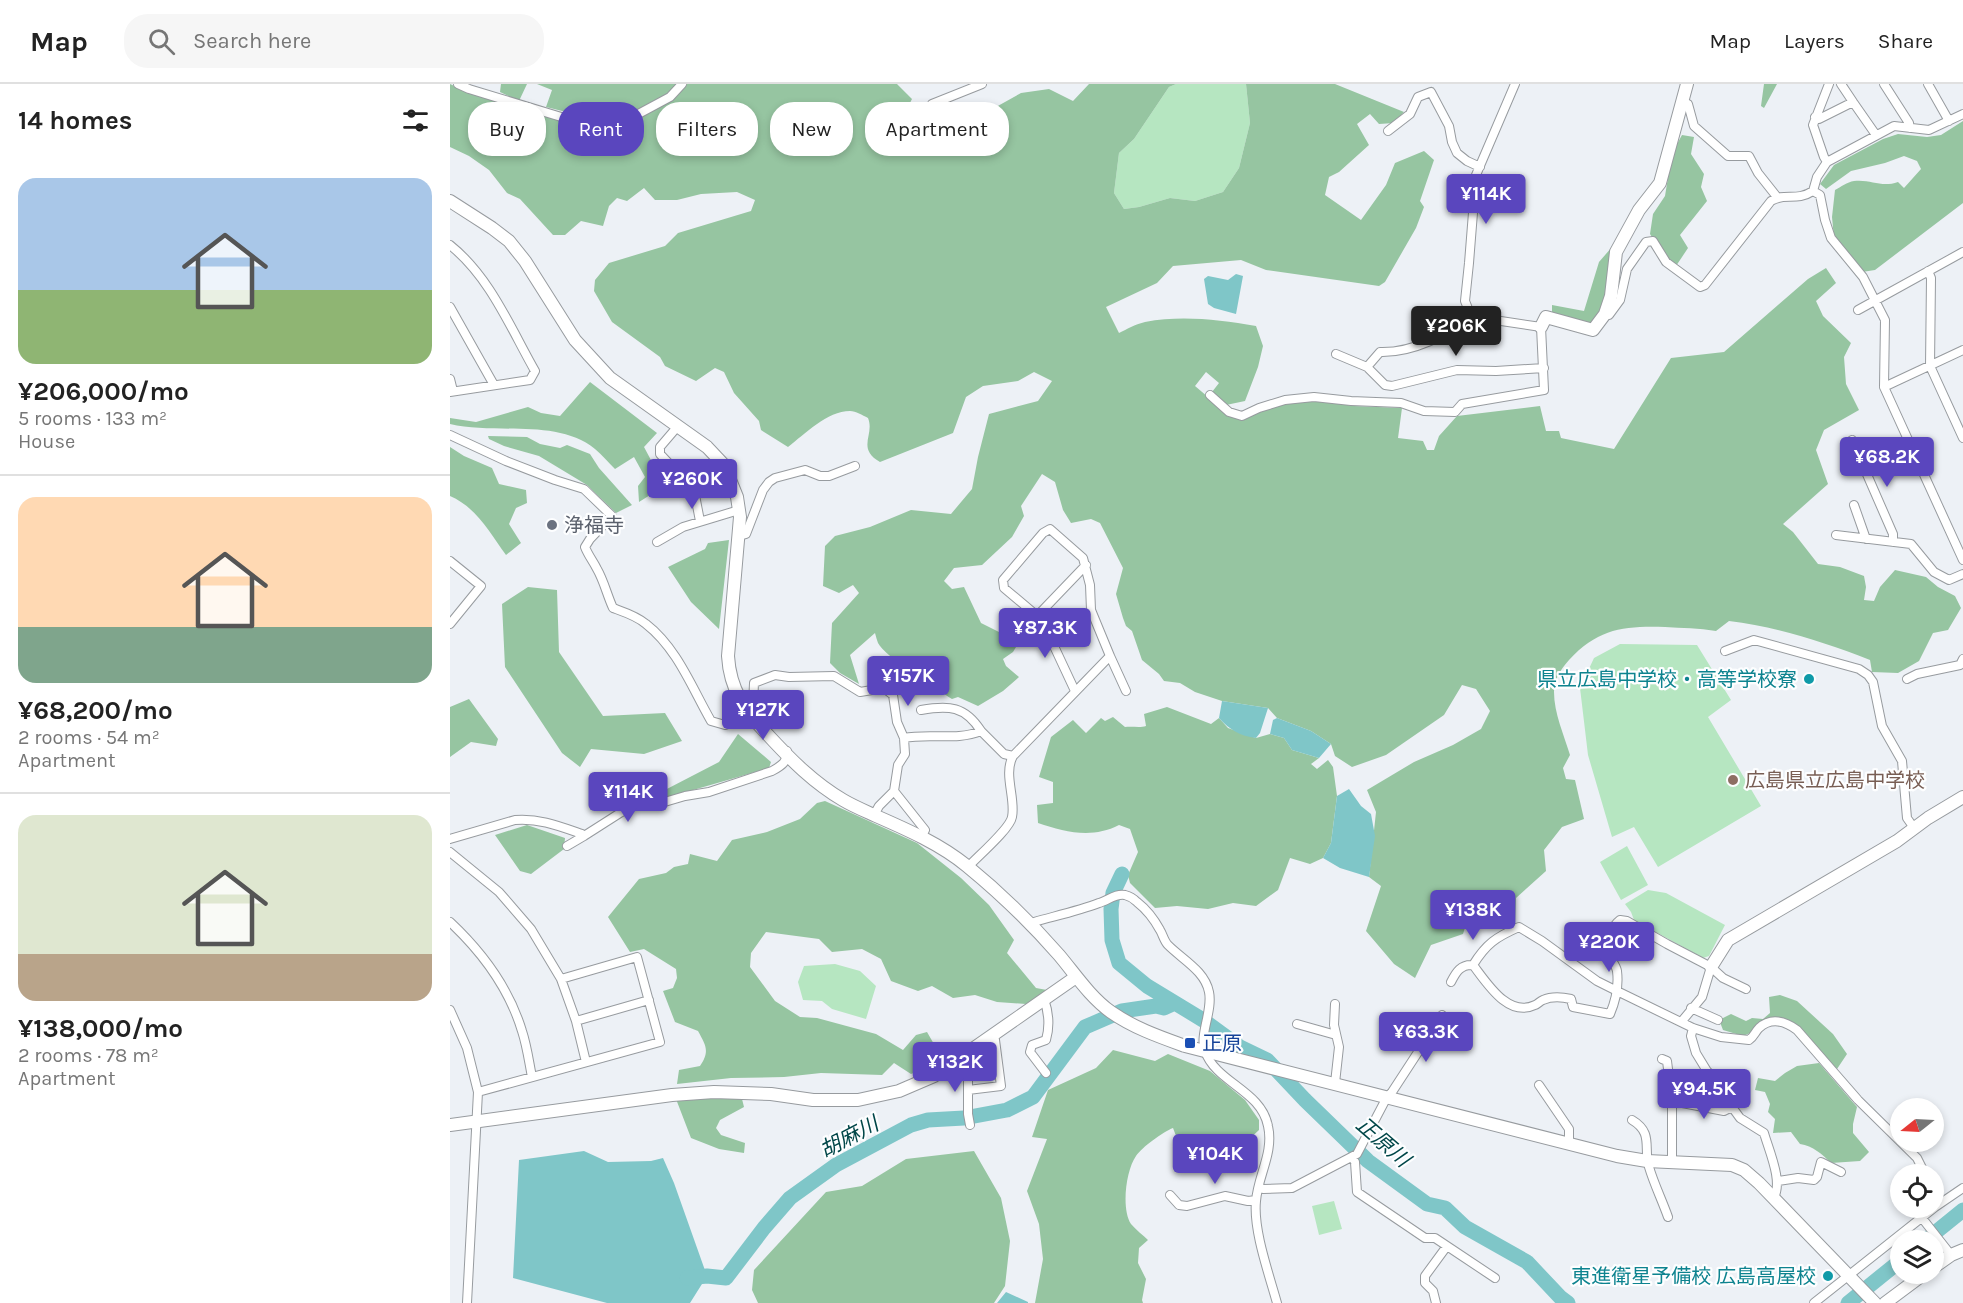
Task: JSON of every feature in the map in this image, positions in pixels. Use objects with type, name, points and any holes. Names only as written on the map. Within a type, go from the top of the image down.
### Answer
[{"type":"street","points":[[458,84],[480,93],[581,123],[616,126],[670,97],[682,84]]},
{"type":"street","points":[[937,102],[982,84]]},
{"type":"street","points":[[1515,84],[1476,175],[1465,301],[1473,315],[1491,321],[1541,327]]},
{"type":"street","points":[[1210,395],[1228,412],[1242,416],[1285,400],[1314,397],[1401,403],[1424,411],[1455,412],[1462,404],[1544,390],[1541,327],[1546,317],[1593,330],[1605,314],[1611,296],[1616,252],[1639,210],[1660,183],[1687,84]]},
{"type":"street","points":[[1827,162],[1813,125],[1829,84]]},
{"type":"street","points":[[1841,84],[1876,135]]},
{"type":"street","points":[[1884,84],[1910,123],[1910,128]]},
{"type":"street","points":[[1928,84],[1950,121]]},
{"type":"street","points":[[1388,131],[1410,114],[1418,98],[1431,92],[1449,126],[1457,153],[1480,167]]},
{"type":"street","points":[[1682,102],[1688,104],[1694,126],[1728,156],[1749,156],[1758,173],[1777,197]]},
{"type":"street","points":[[1815,117],[1819,119],[1853,102]]},
{"type":"street","points":[[1605,314],[1609,315],[1620,300],[1627,269],[1646,242],[1653,241],[1666,262],[1700,287],[1705,285],[1771,201],[1777,197],[1804,197],[1813,191],[1817,177],[1827,162],[1894,126],[1929,130],[1963,114]]},
{"type":"street","points":[[1813,191],[1820,195],[1824,220],[1831,238],[1863,277],[1885,320],[1884,387],[1963,560]]},
{"type":"street","points":[[450,201],[509,241],[525,261],[575,340],[610,378],[707,447],[724,465],[734,487],[739,510],[739,536],[728,656],[735,693],[788,757],[818,784],[845,801],[922,836],[968,867],[1000,895],[1109,1010],[1156,1036],[1205,1051],[1617,1156],[1647,1161],[1732,1165],[1744,1170],[1759,1183],[1873,1301]]},
{"type":"street","points":[[450,245],[481,276],[535,371],[530,380],[452,391],[450,379]]},
{"type":"street","points":[[1858,310],[1963,252]]},
{"type":"street","points":[[1928,271],[1931,278],[1930,366],[1963,438]]},
{"type":"street","points":[[450,307],[494,385]]},
{"type":"street","points":[[1367,367],[1380,352],[1392,353],[1427,342],[1461,325],[1473,315]]},
{"type":"street","points":[[1884,387],[1963,350]]},
{"type":"street","points":[[1335,354],[1367,367],[1385,385],[1392,386],[1457,370],[1496,371],[1544,368]]},
{"type":"street","points":[[678,426],[660,447],[660,454],[694,490],[700,521]]},
{"type":"street","points":[[450,435],[506,461],[584,489],[612,516],[590,538],[585,547],[613,608],[647,624],[670,648],[711,721],[725,725],[754,716]]},
{"type":"street","points":[[1852,440],[1893,534],[1893,542]]},
{"type":"street","points":[[739,536],[746,534],[764,490],[775,478],[805,470],[820,476],[829,476],[855,466]]},
{"type":"street","points":[[1854,505],[1866,539]]},
{"type":"street","points":[[657,542],[683,527],[739,510]]},
{"type":"street","points":[[1039,614],[1035,614],[1004,588],[1003,580],[1043,533],[1050,529],[1078,552],[1086,565],[1091,610],[1126,691]]},
{"type":"street","points":[[1836,535],[1911,544],[1934,572],[1949,580],[1963,574]]},
{"type":"street","points":[[450,561],[481,586],[450,624]]},
{"type":"street","points":[[1039,614],[1086,565]]},
{"type":"street","points":[[1039,614],[1075,691]]},
{"type":"street","points":[[1725,651],[1754,640],[1859,669],[1868,675],[1873,682],[1882,726],[1902,761],[1907,818],[1914,828]]},
{"type":"street","points":[[968,867],[1008,826],[1012,817],[1009,771],[1012,756],[1110,656]]},
{"type":"street","points":[[1907,679],[1917,674],[1960,665],[1963,659]]},
{"type":"street","points":[[754,716],[754,683],[775,675],[834,676],[860,692],[884,688],[892,695],[897,722],[904,738],[905,754],[898,765],[894,791],[879,806],[874,815]]},
{"type":"street","points":[[921,710],[940,706],[952,708],[972,718],[981,731],[1004,754],[1012,756]]},
{"type":"street","points":[[904,738],[918,735],[970,736],[981,731]]},
{"type":"street","points":[[567,846],[639,802],[651,806],[709,792],[772,771],[782,766],[788,757]]},
{"type":"street","points":[[894,791],[925,830],[922,836]]},
{"type":"street","points":[[1682,1021],[1702,997],[1711,967],[1728,940],[1897,841],[1928,818],[1963,797]]},
{"type":"street","points":[[450,839],[515,820],[526,819],[542,820],[584,836]]},
{"type":"street","points":[[450,852],[500,892],[531,928],[561,979],[576,1021],[586,1062]]},
{"type":"street","points":[[1030,926],[1034,922],[1125,895],[1135,900],[1151,917],[1166,943],[1200,973],[1209,992],[1210,1005],[1203,1041],[1205,1051],[1217,1070],[1247,1092],[1265,1116],[1269,1126],[1267,1163],[1259,1187],[1255,1212],[1277,1303]]},
{"type":"street","points":[[1451,982],[1458,969],[1468,964],[1473,965],[1490,987],[1508,1004],[1519,1008],[1536,1005],[1549,998],[1562,997],[1571,999],[1573,1007],[1611,1014],[1617,997],[1617,969],[1606,952],[1606,946],[1614,924],[1620,920],[1627,921],[1711,967],[1723,978],[1746,988]]},
{"type":"street","points":[[450,922],[484,957],[506,992],[522,1031],[532,1077]]},
{"type":"street","points":[[1473,965],[1482,951],[1495,938],[1519,927],[1597,981],[1693,1028],[1721,1037],[1749,1040],[1760,1028],[1772,1021],[1788,1023],[1797,1030],[1858,1100],[1917,1158],[1920,1164]]},
{"type":"street","points":[[478,1092],[660,1042],[638,957],[561,979]]},
{"type":"street","points":[[450,1125],[672,1095],[714,1092],[771,1094],[813,1100],[858,1100],[899,1091],[934,1076],[1076,977]]},
{"type":"street","points":[[1044,999],[1048,1010],[1046,1040],[1032,1046],[1030,1052],[1046,1073]]},
{"type":"street","points":[[576,1021],[649,1000]]},
{"type":"street","points":[[1335,1004],[1334,1025],[1339,1047],[1335,1083]]},
{"type":"street","points":[[1691,1008],[1718,1020]]},
{"type":"street","points":[[450,1010],[467,1048],[478,1092],[467,1303]]},
{"type":"street","points":[[1259,1187],[1263,1189],[1292,1188],[1357,1154],[1387,1097],[1422,1046],[1434,1037],[1442,1015]]},
{"type":"street","points":[[1297,1024],[1336,1035]]},
{"type":"street","points":[[1693,1028],[1691,1036],[1696,1053],[1707,1071],[1725,1090],[1732,1107],[1740,1118],[1764,1133],[1778,1181],[1776,1195],[1773,1199]]},
{"type":"street","points":[[968,1090],[1001,1086],[995,1040],[992,1035]]},
{"type":"street","points":[[967,1053],[970,1125]]},
{"type":"street","points":[[1662,1059],[1667,1061],[1672,1101],[1672,1162]]},
{"type":"street","points":[[1539,1085],[1569,1129],[1569,1143]]},
{"type":"street","points":[[1672,1101],[1724,1111],[1732,1107]]},
{"type":"street","points":[[1632,1120],[1641,1126],[1647,1139],[1647,1161],[1668,1217]]},
{"type":"street","points":[[1352,1157],[1355,1162],[1357,1192],[1425,1238],[1435,1238],[1495,1278]]},
{"type":"street","points":[[1778,1181],[1798,1178],[1814,1180],[1821,1162],[1840,1172]]},
{"type":"street","points":[[1944,1199],[1963,1188]]},
{"type":"street","points":[[1170,1195],[1179,1205],[1187,1206],[1225,1196],[1248,1201],[1256,1200]]},
{"type":"street","points":[[1814,1303],[1852,1277],[1923,1220],[1951,1256]]},
{"type":"street","points":[[1436,1303],[1433,1291],[1425,1283],[1425,1276],[1447,1246]]},
{"type":"street","points":[[1944,1261],[1963,1250]]},
{"type":"street","points":[[1885,1303],[1911,1284]]},
{"type":"green space","points":[[450,84],[501,102],[468,102],[468,156],[450,147]]},
{"type":"green space","points":[[501,84],[527,84],[519,101],[500,92]]},
{"type":"green space","points":[[537,84],[679,84],[668,95],[644,108],[644,102],[558,102],[558,110],[546,107],[552,90]]},
{"type":"green space","points":[[687,84],[897,84],[912,99],[910,102],[865,102],[865,156],[1009,156],[1009,102],[1005,102],[1021,93],[1049,89],[1073,101],[1089,84],[1176,84],[1169,87],[1134,139],[1119,153],[1114,193],[1124,209],[1170,198],[1195,201],[1223,192],[1239,168],[1250,123],[1246,84],[1335,84],[1404,112],[1394,123],[1379,124],[1370,114],[1357,124],[1369,145],[1339,172],[1329,177],[1325,195],[1361,220],[1386,185],[1395,163],[1424,151],[1434,160],[1420,201],[1424,207],[1416,228],[1385,282],[1379,286],[1266,270],[1241,260],[1173,266],[1157,283],[1106,307],[1119,333],[1145,322],[1173,319],[1215,320],[1256,326],[1263,346],[1245,401],[1226,405],[1212,392],[1219,383],[1206,372],[1195,386],[1228,414],[1310,399],[1354,406],[1402,408],[1398,438],[1423,441],[1427,450],[1434,450],[1439,436],[1457,416],[1540,406],[1546,431],[1559,431],[1561,438],[1614,449],[1671,358],[1724,352],[1808,279],[1826,268],[1836,283],[1816,301],[1823,316],[1851,343],[1844,357],[1846,384],[1859,410],[1824,430],[1816,450],[1828,484],[1783,524],[1793,532],[1818,564],[1840,567],[1864,576],[1866,587],[1864,600],[1874,601],[1880,587],[1895,570],[1926,577],[1955,596],[1961,608],[1948,630],[1933,633],[1919,661],[1898,673],[1872,672],[1870,660],[1818,641],[1783,631],[1729,621],[1716,631],[1637,627],[1613,631],[1591,641],[1563,667],[1554,687],[1557,716],[1570,755],[1563,768],[1566,779],[1575,780],[1584,819],[1562,827],[1544,850],[1546,871],[1516,898],[1515,925],[1505,930],[1489,914],[1469,915],[1463,934],[1431,945],[1415,978],[1394,964],[1366,931],[1381,886],[1369,877],[1376,812],[1367,790],[1414,762],[1453,745],[1481,729],[1490,711],[1476,689],[1462,685],[1444,715],[1386,755],[1352,767],[1335,756],[1331,744],[1311,731],[1277,718],[1268,708],[1222,701],[1195,692],[1180,683],[1164,681],[1142,660],[1132,631],[1126,626],[1116,594],[1123,568],[1100,523],[1091,519],[1071,523],[1063,510],[1055,482],[1042,474],[1021,506],[1024,516],[1012,537],[982,565],[954,568],[944,581],[952,589],[964,587],[981,623],[1019,642],[1013,652],[1003,659],[1006,666],[1019,677],[1003,691],[978,706],[958,697],[952,699],[890,656],[878,643],[875,633],[850,655],[859,684],[840,673],[830,663],[832,623],[859,593],[853,585],[839,593],[823,586],[825,546],[835,536],[870,527],[911,510],[951,514],[972,489],[989,414],[1038,401],[1052,381],[1034,372],[1018,381],[983,386],[966,397],[953,433],[880,462],[869,452],[870,424],[868,418],[852,411],[841,412],[825,419],[788,447],[761,430],[759,421],[734,393],[724,372],[715,368],[696,381],[665,366],[660,357],[612,322],[594,291],[595,280],[609,263],[665,246],[678,233],[751,211],[755,200],[737,192],[701,194],[677,200],[655,200],[644,188],[627,201],[617,198],[609,206],[603,226],[581,221],[565,235],[553,235],[520,199],[507,193],[489,170],[469,156],[546,156],[546,116],[558,120],[558,156],[644,156],[644,114],[656,108],[656,156],[758,156],[758,102],[668,102]]},
{"type":"green space","points":[[1176,84],[1246,84],[1250,123],[1239,168],[1223,192],[1195,201],[1170,198],[1124,209],[1114,193],[1119,153],[1134,139],[1169,87]]},
{"type":"green space","points":[[1764,84],[1777,84],[1764,108],[1761,106]]},
{"type":"green space","points":[[1963,121],[1963,203],[1875,270],[1862,272],[1834,238],[1832,217],[1835,190],[1854,181],[1886,184],[1898,182],[1904,188],[1921,169],[1917,161],[1904,156],[1851,171],[1826,189],[1820,184],[1834,165],[1883,139],[1898,134],[1927,137],[1941,135]]},
{"type":"green space","points":[[1682,135],[1694,137],[1691,154],[1704,174],[1701,187],[1707,201],[1680,235],[1688,248],[1676,266],[1667,260],[1650,234],[1653,214],[1665,196],[1672,153]]},
{"type":"green space","points":[[1612,247],[1606,296],[1593,322],[1579,324],[1552,314],[1552,305],[1584,311],[1599,262]]},
{"type":"green space","points":[[590,382],[657,433],[644,447],[660,477],[658,490],[639,502],[638,486],[645,477],[634,457],[615,469],[595,449],[580,439],[563,434],[544,430],[468,427],[450,424],[450,418],[476,422],[528,407],[541,413],[560,416]]},
{"type":"green space","points":[[488,436],[527,437],[540,444],[560,448],[567,445],[590,454],[599,468],[632,505],[616,513],[587,485],[539,456],[504,446],[489,439]]},
{"type":"green space","points":[[450,447],[492,468],[499,484],[526,490],[527,503],[516,508],[509,524],[521,543],[506,555],[475,514],[450,496]]},
{"type":"green space","points":[[729,540],[719,629],[691,602],[668,567],[705,549],[708,543]]},
{"type":"green space","points":[[528,587],[557,590],[559,652],[603,716],[665,713],[682,741],[644,754],[591,749],[580,767],[562,753],[505,667],[502,604]]},
{"type":"green space","points":[[1620,644],[1697,645],[1731,700],[1708,717],[1761,806],[1658,867],[1634,827],[1612,837],[1588,755],[1580,688],[1594,658]]},
{"type":"green space","points":[[469,699],[498,739],[496,746],[471,742],[450,757],[450,707]]},
{"type":"green space","points":[[1167,707],[1211,724],[1219,718],[1228,728],[1256,738],[1270,734],[1284,738],[1292,750],[1319,758],[1311,764],[1317,769],[1328,760],[1333,767],[1337,796],[1331,843],[1323,858],[1310,864],[1290,858],[1278,890],[1256,906],[1233,903],[1208,909],[1177,906],[1155,908],[1130,883],[1128,875],[1138,852],[1130,829],[1119,825],[1099,832],[1078,833],[1038,823],[1037,805],[1053,803],[1053,782],[1039,777],[1051,737],[1073,720],[1086,733],[1101,718],[1105,721],[1113,717],[1125,727],[1146,726],[1144,714]]},
{"type":"green space","points":[[738,734],[771,762],[769,768],[662,799],[646,797],[646,791],[663,791],[719,762]]},
{"type":"green space","points":[[825,801],[917,843],[961,878],[989,905],[1014,940],[1007,953],[1036,988],[1047,990],[1026,1004],[997,1002],[975,995],[953,998],[932,986],[918,991],[891,981],[881,959],[862,949],[832,952],[819,939],[766,932],[751,953],[750,967],[775,1001],[800,1017],[817,1018],[876,1034],[903,1050],[916,1035],[927,1032],[942,1058],[932,1066],[911,1074],[894,1063],[882,1075],[821,1073],[784,1077],[731,1078],[677,1084],[679,1070],[700,1066],[706,1052],[698,1031],[675,1022],[663,991],[673,988],[677,978],[676,969],[644,949],[630,952],[608,917],[639,879],[666,873],[674,867],[688,864],[690,854],[717,861],[732,840],[767,832],[800,819],[817,803]]},
{"type":"green space","points":[[527,825],[565,838],[564,849],[531,874],[520,871],[495,835]]},
{"type":"green space","points":[[1627,846],[1648,885],[1621,900],[1600,862]]},
{"type":"green space","points":[[1648,890],[1666,893],[1725,925],[1709,956],[1703,958],[1634,920],[1625,904]]},
{"type":"green space","points":[[835,964],[860,971],[876,986],[866,1019],[832,1009],[822,1001],[803,1000],[798,982],[804,966]]},
{"type":"green space","points":[[1780,995],[1797,1001],[1833,1034],[1847,1054],[1837,1069],[1791,1021],[1774,1018],[1743,1036],[1723,1030],[1718,1017],[1721,1019],[1731,1014],[1746,1021],[1752,1018],[1763,1019],[1770,1013],[1769,997]]},
{"type":"green space","points":[[1113,1050],[1155,1061],[1168,1054],[1210,1071],[1245,1100],[1259,1120],[1259,1130],[1244,1144],[1230,1169],[1203,1166],[1184,1157],[1173,1128],[1153,1140],[1136,1156],[1127,1180],[1126,1209],[1131,1224],[1148,1240],[1139,1248],[1138,1263],[1146,1279],[1143,1303],[1035,1303],[1043,1259],[1039,1224],[1027,1191],[1047,1139],[1032,1137],[1048,1090],[1096,1068]]},
{"type":"green space","points":[[1819,1063],[1857,1107],[1853,1133],[1869,1152],[1860,1161],[1831,1163],[1817,1151],[1800,1144],[1791,1132],[1773,1133],[1775,1119],[1768,1112],[1770,1104],[1765,1092],[1755,1090],[1758,1078],[1775,1081],[1797,1066]]},
{"type":"green space","points":[[710,1096],[742,1099],[744,1107],[720,1120],[716,1128],[721,1135],[745,1143],[744,1153],[719,1149],[691,1138],[676,1099]]},
{"type":"green space","points":[[974,1151],[1001,1198],[1010,1241],[1005,1286],[994,1303],[758,1303],[752,1290],[754,1270],[826,1192],[862,1186],[906,1159]]},
{"type":"green space","points":[[1334,1201],[1342,1229],[1319,1235],[1312,1206]]},
{"type":"water","points":[[1236,274],[1243,276],[1236,314],[1208,304],[1204,279],[1208,276],[1228,280]]},
{"type":"water","points":[[1222,701],[1268,708],[1260,733],[1256,738],[1236,732],[1219,718]]},
{"type":"water","points":[[1277,718],[1311,731],[1331,744],[1319,758],[1292,750],[1284,738],[1270,734],[1273,720]]},
{"type":"water","points":[[1349,789],[1361,806],[1371,814],[1375,836],[1369,877],[1340,868],[1323,858],[1331,843],[1337,796]]},
{"type":"water","points":[[584,1151],[608,1162],[651,1161],[663,1158],[707,1276],[690,1303],[607,1303],[513,1278],[519,1160]]},
{"type":"water","points":[[1006,1292],[1028,1302],[1028,1303],[997,1303]]},
{"type":"waterway","name":"正原川","points":[[1122,874],[1113,893],[1111,909],[1112,940],[1119,963],[1147,986],[1203,1020],[1240,1047],[1267,1060],[1368,1161],[1427,1204],[1445,1208],[1465,1227],[1527,1262],[1568,1303]]},
{"type":"waterway","name":"胡麻川","points":[[687,1278],[707,1276],[726,1278],[790,1198],[836,1165],[911,1125],[928,1120],[964,1118],[1007,1110],[1033,1097],[1085,1027],[1122,1011],[1156,1006],[1164,1008],[1175,1003]]},
{"type":"waterway","points":[[1938,1230],[1963,1210]]},
{"type":"waterway","points":[[1848,1303],[1890,1269]]},
{"type":"place","name":"浄福寺","points":[[552,525]]},
{"type":"place","name":"県立広島中学校・高等学校寮","points":[[1809,679]]},
{"type":"place","name":"広島県立広島中学校","points":[[1733,780]]},
{"type":"place","name":"正原","points":[[1190,1043]]},
{"type":"place","name":"東進衛星予備校 広島高屋校","points":[[1828,1276]]}]
